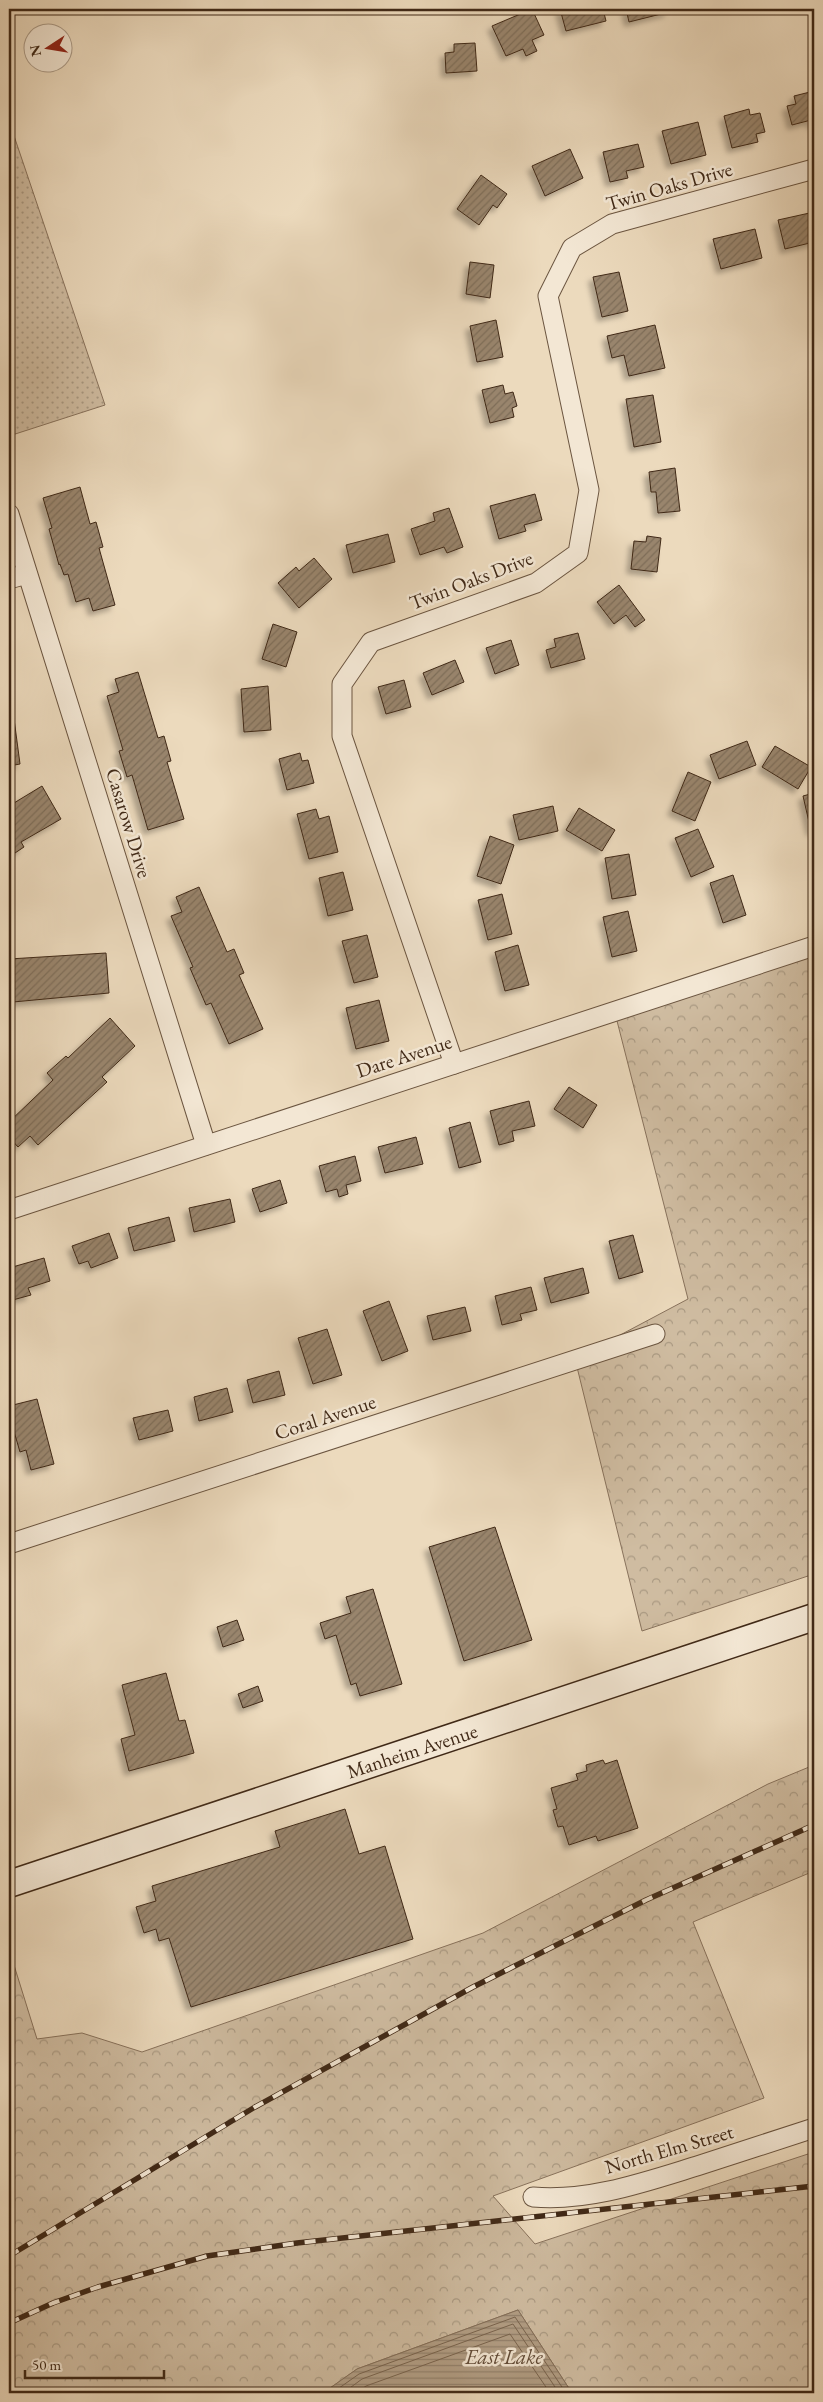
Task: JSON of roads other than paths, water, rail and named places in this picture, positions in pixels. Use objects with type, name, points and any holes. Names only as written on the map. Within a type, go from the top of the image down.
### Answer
[{"type":"street","name":"Twin Oaks Drive","points":[[454,1064],[342,736],[342,684],[370,642],[536,584],[578,553],[590,490],[548,296],[572,248],[612,224],[814,169]]},
{"type":"street","name":"Casarow Drive","points":[[9,514],[206,1145]]},
{"type":"street","points":[[9,580],[27,574]]},
{"type":"street","name":"Dare Avenue","points":[[9,1210],[814,946]]},
{"type":"street","name":"Coral Avenue","points":[[9,1544],[655,1334]]},
{"type":"street","name":"Manheim Avenue","points":[[9,1884],[814,1617]]},
{"type":"street","name":"North Elm Street","points":[[533,2197],[556,2199],[609,2191],[814,2128]]},
{"type":"water","name":"East Lake","points":[[518,2310],[572,2393],[323,2393],[357,2369]]},
{"type":"railway","points":[[9,2256],[255,2107],[473,1987],[646,1900],[814,1825]]},
{"type":"railway","points":[[9,2323],[53,2303],[98,2287],[207,2256],[297,2243],[814,2186]]}]
